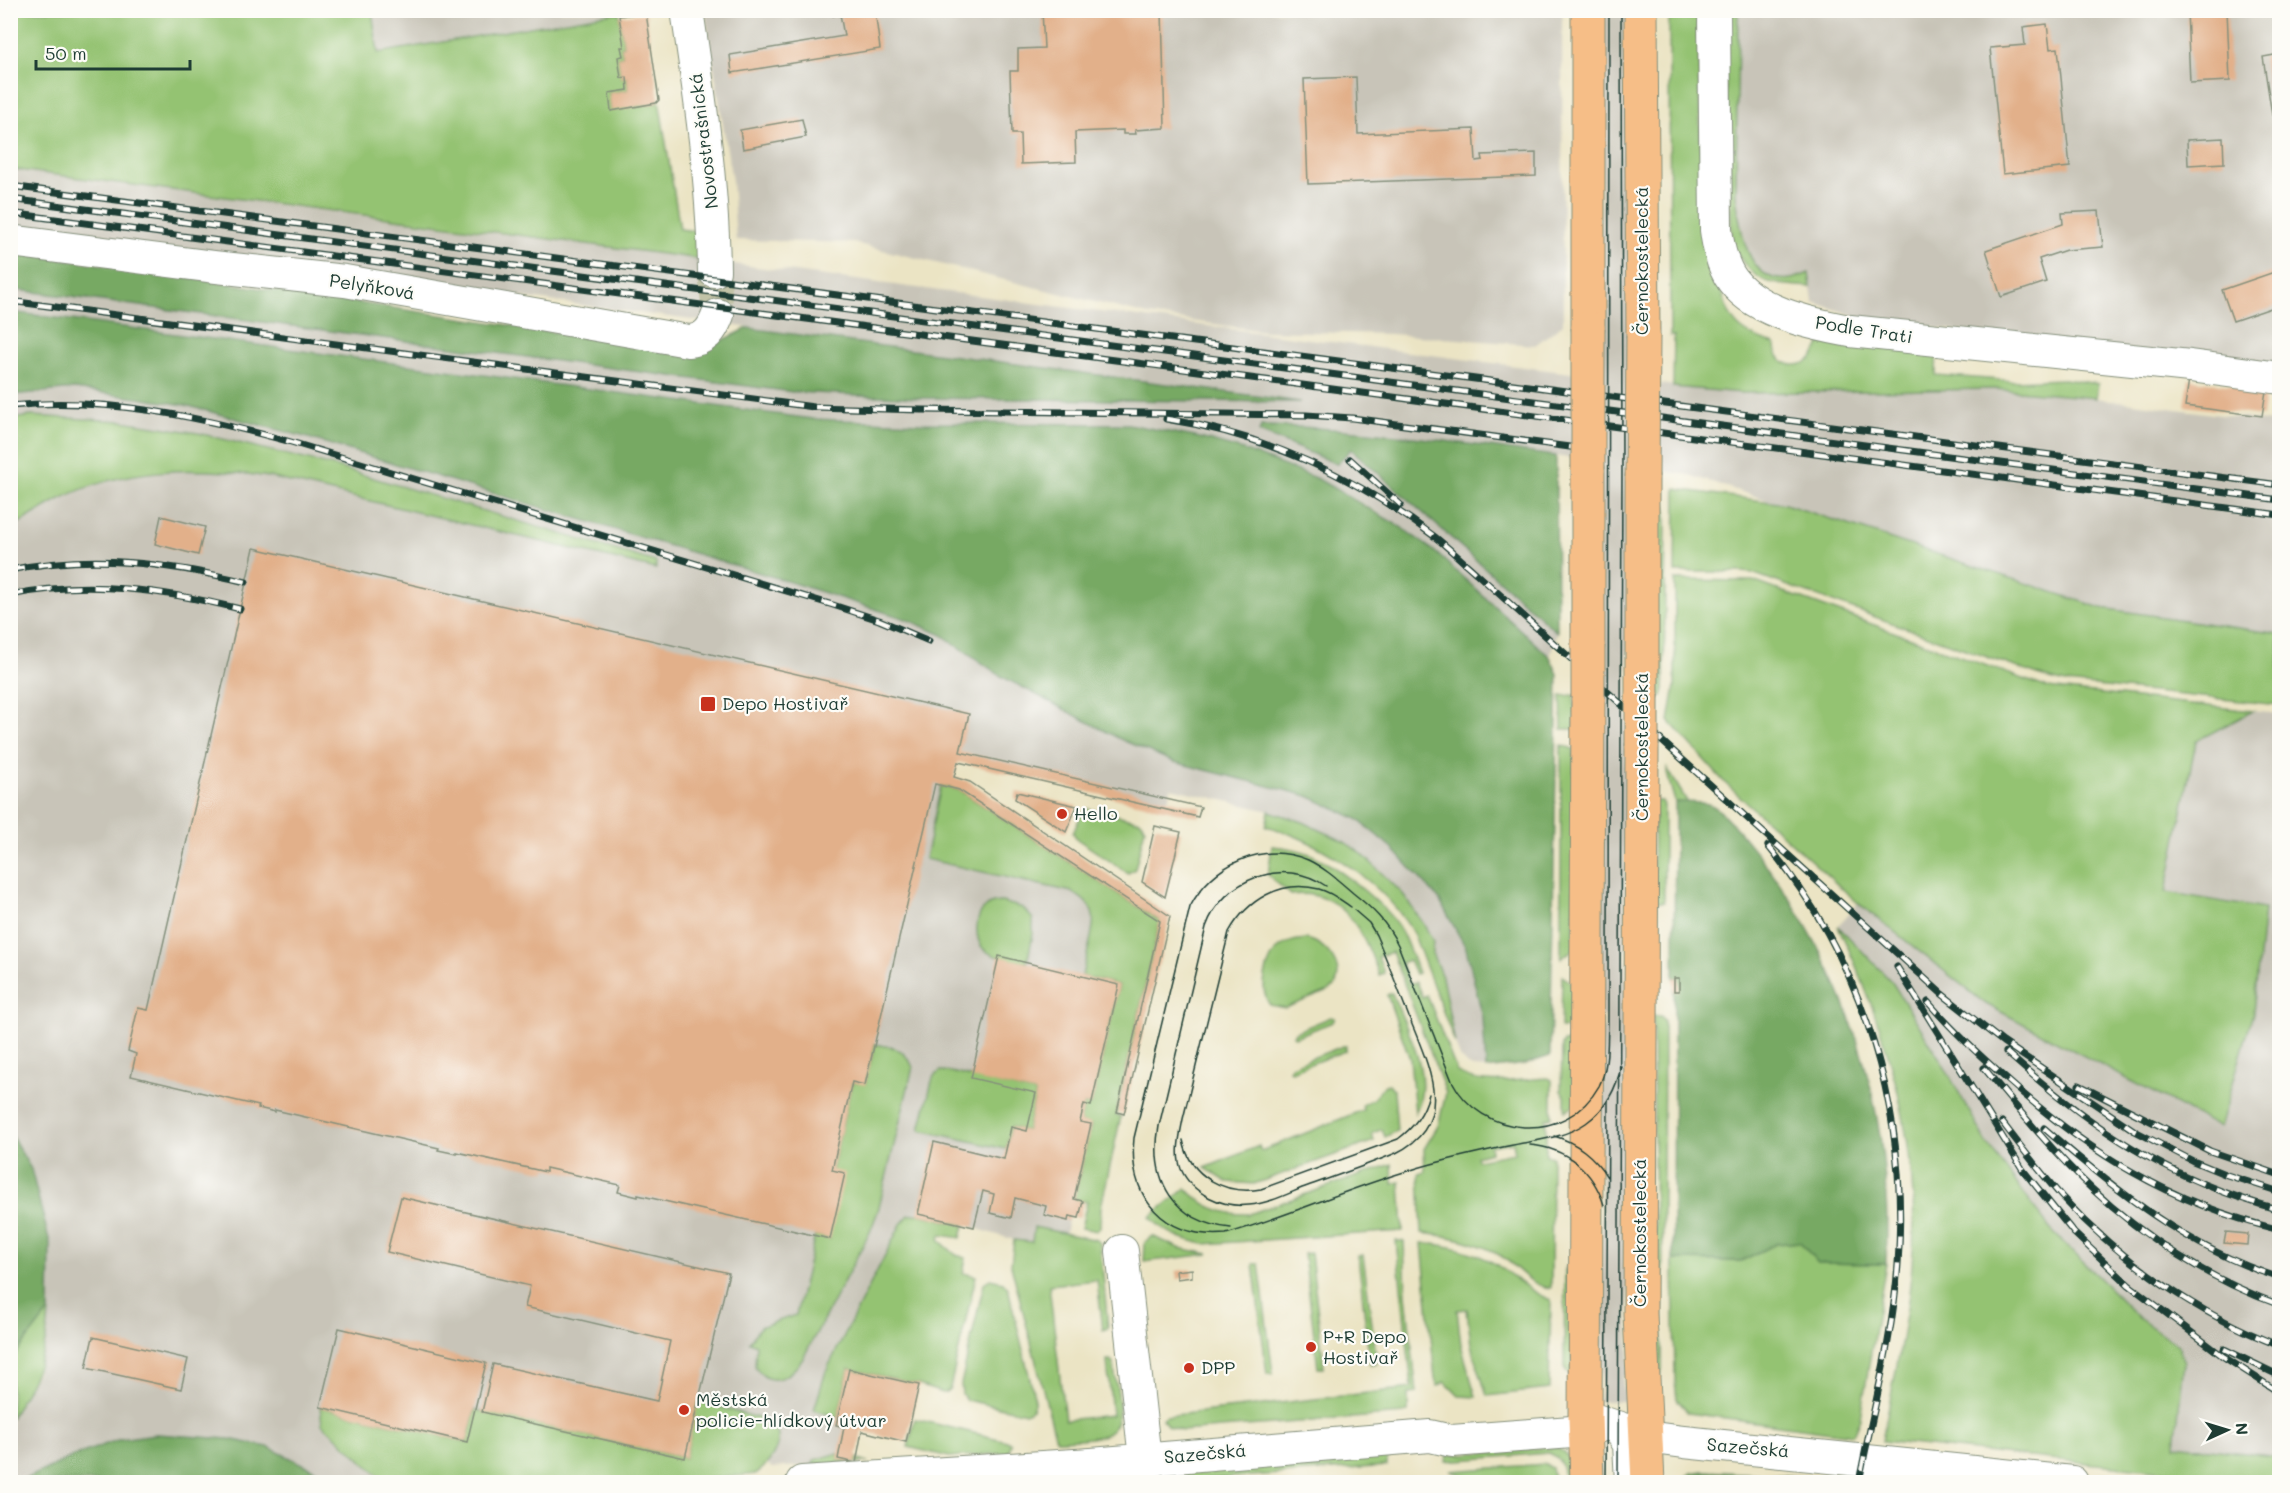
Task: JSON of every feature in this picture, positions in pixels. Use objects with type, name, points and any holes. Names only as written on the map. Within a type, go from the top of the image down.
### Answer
[{"type":"main road","name":"Černokostelecká","points":[[1588,10],[1587,646],[1608,1427],[1648,1482]]},
{"type":"main road","name":"Černokostelecká","points":[[1587,1482],[1608,1427],[1640,1314],[1643,335],[1641,10]]},
{"type":"street","name":"Novostrašnická","points":[[687,10],[714,227],[714,272]]},
{"type":"street","name":"Podle Trati","points":[[1714,10],[1716,230],[1721,258],[1728,274],[1750,298],[1797,318],[1850,331],[2190,366],[2280,378]]},
{"type":"street","name":"Pelyňková","points":[[10,241],[345,281],[688,341],[698,340],[712,325]]},
{"type":"street","points":[[1122,1251],[1145,1471]]},
{"type":"street","name":"Sazečská","points":[[802,1482],[1145,1471],[1430,1436],[1452,1441],[1608,1427],[2036,1480],[2072,1482]]},
{"type":"street","points":[[1608,1427],[1629,1444],[1631,1482]]},
{"type":"shaded area","points":[[372,11],[621,11],[377,53]]},
{"type":"shaded area","points":[[705,11],[1562,11],[1563,324],[1535,345],[1391,334],[1264,331],[1148,315],[854,243],[736,240],[732,181]]},
{"type":"shaded area","points":[[1601,11],[1628,11],[1630,381],[1743,393],[1995,389],[2096,398],[2279,423],[2279,634],[2101,608],[1689,475],[1630,466],[1625,895],[1629,1376],[1623,1376],[1623,1389],[1628,1389],[1628,1398],[1625,1401],[1598,1401],[1602,1388],[1601,1029],[1605,1029],[1604,1016],[1595,1017],[1600,462],[1385,434],[1261,426],[1259,432],[1304,449],[1351,449],[1557,632],[1550,657],[1433,550],[1376,511],[1353,498],[1243,450],[1200,438],[1128,424],[920,423],[813,419],[11,312],[11,289],[815,394],[1291,401],[11,228],[11,170],[1601,377]]},
{"type":"shaded area","points":[[1738,11],[2279,11],[2279,368],[1868,320],[1813,302],[1809,274],[1790,280],[1771,278],[1756,267],[1749,255],[1736,195]]},
{"type":"shaded area","points":[[75,389],[185,405],[305,437],[787,581],[906,619],[942,635],[1001,676],[1174,762],[1308,796],[1357,819],[1392,848],[1438,898],[1466,948],[1483,1018],[1486,1069],[1466,1064],[1460,1057],[1455,1043],[1442,977],[1432,953],[1433,941],[1414,909],[1381,871],[1343,841],[1303,822],[1269,811],[1171,788],[1168,800],[960,752],[952,788],[959,790],[1132,928],[1091,1106],[1080,1121],[1091,1124],[1074,1198],[1083,1201],[1079,1218],[1069,1216],[1065,1234],[1034,1227],[1032,1242],[1014,1240],[965,1225],[961,1238],[940,1235],[931,1275],[849,1369],[836,1425],[844,1427],[839,1453],[817,1458],[813,1465],[772,1468],[766,1464],[761,1471],[654,1482],[340,1482],[268,1447],[229,1439],[156,1434],[74,1456],[19,1482],[11,1482],[11,1418],[37,1373],[48,1332],[50,1243],[31,1169],[11,1133],[10,528],[58,500],[120,477],[154,471],[225,470],[269,477],[656,569],[656,562],[333,466],[198,433],[122,421],[31,416],[11,419],[11,395]]},
{"type":"shaded area","points":[[2253,711],[2279,714],[2279,1457],[2175,1445],[2184,1362],[2178,1345],[2140,1319],[2050,1229],[1987,1143],[1940,1059],[1892,982],[1838,926],[1858,903],[1986,1004],[2264,910],[2166,893],[2196,741]]},
{"type":"green space","points":[[11,11],[372,11],[378,53],[619,12],[624,47],[621,47],[623,56],[618,57],[621,77],[627,77],[628,90],[609,93],[611,110],[656,103],[659,100],[680,229],[696,231],[701,259],[11,169]]},
{"type":"green space","points":[[1669,11],[1698,11],[1701,173],[1719,281],[1726,306],[1742,330],[1775,344],[1779,357],[1788,364],[1801,364],[1813,357],[1819,348],[1825,330],[1937,346],[1936,375],[2014,381],[2064,379],[2098,384],[2096,398],[1995,389],[1743,393],[1673,387],[1674,336],[1670,336]]},
{"type":"green space","points":[[1723,11],[1738,11],[1736,195],[1743,237],[1755,264],[1764,273],[1776,279],[1791,279],[1809,273],[1811,287],[1784,285],[1764,280],[1748,268],[1732,245]]},
{"type":"green space","points":[[11,251],[696,353],[748,328],[1300,402],[921,398],[793,392],[11,289]]},
{"type":"green space","points":[[11,312],[813,419],[920,423],[1128,424],[1200,438],[1243,450],[1318,479],[1399,526],[1433,550],[1550,657],[1558,674],[1550,1056],[1526,1064],[1486,1069],[1483,1018],[1466,948],[1438,898],[1392,848],[1357,819],[1308,796],[1174,762],[1122,740],[1001,676],[942,635],[906,619],[787,581],[305,437],[185,405],[75,389],[11,395]]},
{"type":"green space","points":[[31,416],[122,421],[198,433],[333,466],[656,562],[656,569],[269,477],[215,471],[162,472],[109,481],[58,500],[11,528],[11,419]]},
{"type":"green space","points":[[1261,426],[1335,429],[1556,456],[1557,632],[1351,449],[1337,464],[1259,432]]},
{"type":"green space","points":[[1676,489],[1785,504],[2101,608],[2279,634],[2279,705],[2066,683],[2046,678],[1752,573],[1675,572]]},
{"type":"green space","points":[[1655,501],[1661,501],[1666,506],[1664,689],[1662,696],[1654,697]]},
{"type":"green space","points":[[1675,580],[1753,581],[2048,688],[2253,711],[2196,741],[2166,892],[2264,909],[2253,1013],[2220,1128],[1986,1004],[1858,903],[1726,784],[1669,721],[1675,686]]},
{"type":"green space","points":[[1574,695],[1575,729],[1562,729],[1561,696]]},
{"type":"green space","points":[[1561,745],[1574,749],[1574,949],[1561,958]]},
{"type":"green space","points":[[1667,768],[1688,803],[1675,802]]},
{"type":"green space","points":[[941,786],[959,790],[1160,921],[1116,1115],[1121,1116],[1101,1207],[1100,1227],[1097,1231],[1081,1228],[1087,1202],[1074,1199],[1091,1125],[1080,1122],[1084,1104],[1091,1106],[1119,985],[1082,976],[1093,916],[1088,905],[1072,892],[925,859]]},
{"type":"green space","points":[[1654,801],[1662,801],[1664,805],[1664,902],[1653,902]]},
{"type":"green space","points":[[1675,802],[1711,805],[1737,828],[1792,902],[1819,950],[1842,999],[1860,1049],[1874,1101],[1887,1209],[1886,1264],[1818,1263],[1800,1242],[1775,1244],[1741,1261],[1673,1260],[1674,991],[1679,978],[1674,978]]},
{"type":"green space","points":[[1088,809],[1141,821],[1145,828],[1135,869],[1128,873],[1077,839],[1073,833],[1082,813]]},
{"type":"green space","points":[[1269,811],[1303,822],[1343,841],[1362,854],[1401,892],[1433,941],[1432,953],[1442,977],[1455,1043],[1414,935],[1402,916],[1370,882],[1350,867],[1308,842],[1266,826]]},
{"type":"green space","points":[[1272,846],[1297,850],[1334,867],[1382,907],[1404,937],[1418,973],[1415,974],[1409,960],[1401,963],[1409,984],[1416,982],[1422,997],[1427,995],[1457,1072],[1476,1080],[1513,1081],[1548,1078],[1552,1080],[1552,1117],[1546,1119],[1546,1155],[1552,1157],[1551,1288],[1537,1284],[1507,1260],[1482,1246],[1422,1233],[1419,1174],[1425,1172],[1424,1149],[1438,1126],[1446,1093],[1392,952],[1378,957],[1384,973],[1379,975],[1359,930],[1339,906],[1310,895],[1291,895],[1268,875]],"holes":[[[1513,1142],[1515,1153],[1477,1160],[1476,1156],[1491,1152],[1490,1146]]]},
{"type":"green space","points":[[1002,902],[1023,908],[1033,919],[1033,934],[1027,963],[990,954],[979,941],[977,928],[980,914],[988,905]]},
{"type":"green space","points":[[1838,926],[1892,982],[1940,1059],[1987,1143],[2050,1229],[2140,1319],[2178,1345],[2184,1362],[2175,1445],[2279,1457],[2279,1482],[1882,1441],[1910,1287],[1914,1221],[1912,1177],[1898,1091],[1886,1049],[1856,966]]},
{"type":"green space","points":[[1307,939],[1321,946],[1332,957],[1338,971],[1335,986],[1326,992],[1285,1008],[1270,1005],[1266,999],[1264,983],[1271,959],[1283,945]]},
{"type":"green space","points":[[1562,976],[1575,985],[1575,1028],[1561,1028]]},
{"type":"green space","points":[[1392,993],[1411,1037],[1420,1068],[1422,1084],[1415,1113],[1410,1059],[1387,995]]},
{"type":"green space","points":[[1653,1016],[1661,1016],[1664,1020],[1662,1369],[1660,1374],[1656,1375]]},
{"type":"green space","points":[[1331,1017],[1335,1018],[1333,1022],[1293,1036],[1295,1032]]},
{"type":"green space","points":[[1575,1041],[1575,1104],[1565,1111],[1565,1096],[1561,1091],[1562,1045],[1564,1042]]},
{"type":"green space","points":[[875,1044],[902,1052],[913,1067],[878,1211],[870,1232],[802,1360],[786,1376],[767,1378],[755,1366],[756,1345],[749,1342],[760,1327],[796,1315],[815,1235],[830,1239],[832,1170],[852,1082],[865,1084]]},
{"type":"green space","points":[[1346,1046],[1345,1051],[1290,1070],[1291,1066]]},
{"type":"green space","points":[[941,1071],[1036,1093],[1027,1131],[1011,1127],[1006,1149],[920,1130],[932,1081],[934,1076]]},
{"type":"green space","points":[[1389,1084],[1394,1090],[1397,1131],[1385,1137],[1382,1129],[1372,1134],[1374,1141],[1254,1184],[1227,1182],[1205,1168],[1259,1146],[1261,1151],[1363,1110],[1362,1105],[1373,1099],[1385,1085]]},
{"type":"green space","points":[[10,1133],[31,1169],[50,1243],[49,1311],[11,1360]]},
{"type":"green space","points":[[1392,1164],[1393,1184],[1400,1182],[1403,1231],[1204,1244],[1174,1235],[1150,1217],[1186,1188],[1199,1200],[1214,1208],[1231,1213],[1249,1214]]},
{"type":"green space","points":[[918,1214],[964,1225],[961,1238],[940,1235],[939,1240],[956,1255],[966,1258],[963,1273],[976,1276],[950,1388],[942,1393],[919,1385],[849,1369],[838,1417],[814,1410],[826,1371],[901,1224],[909,1215]]},
{"type":"green space","points":[[1034,1227],[1097,1240],[1100,1243],[1108,1328],[1103,1330],[1097,1280],[1049,1285],[1065,1420],[1112,1415],[1107,1360],[1113,1364],[1118,1394],[1118,1415],[1116,1424],[1101,1436],[1057,1440],[1055,1436],[1011,1265],[1014,1240],[1032,1242]]},
{"type":"green space","points":[[1152,1236],[1179,1248],[1209,1254],[1144,1262],[1145,1242]]},
{"type":"green space","points":[[1396,1241],[1404,1241],[1406,1295],[1417,1393],[1408,1394],[1408,1412],[1182,1431],[1168,1426],[1162,1419],[1166,1416],[1412,1388]]},
{"type":"green space","points":[[1800,1242],[1818,1263],[1886,1264],[1860,1418],[1853,1435],[1688,1413],[1677,1399],[1675,1381],[1673,1260],[1741,1261],[1775,1244]]},
{"type":"green space","points":[[1422,1243],[1470,1252],[1497,1265],[1523,1284],[1551,1300],[1549,1389],[1487,1396],[1471,1345],[1467,1309],[1457,1310],[1461,1345],[1476,1397],[1459,1396],[1445,1382],[1438,1386],[1435,1379]]},
{"type":"green space","points":[[1311,1253],[1324,1368],[1318,1368],[1304,1254]]},
{"type":"green space","points":[[1363,1255],[1377,1363],[1370,1364],[1358,1256]]},
{"type":"green space","points":[[1259,1263],[1273,1374],[1267,1374],[1253,1264]]},
{"type":"green space","points":[[1565,1266],[1573,1289],[1573,1374],[1567,1372],[1564,1367]]},
{"type":"green space","points":[[990,1279],[1003,1282],[1008,1288],[1035,1400],[1032,1409],[1026,1413],[966,1400],[962,1394],[961,1384],[984,1283]]},
{"type":"green space","points":[[49,1311],[48,1327],[38,1368],[11,1418],[11,1360]]},
{"type":"green space","points":[[698,1401],[769,1421],[778,1434],[778,1442],[768,1463],[756,1474],[680,1482],[386,1482],[322,1424],[320,1407],[467,1442],[475,1410],[685,1458]]},
{"type":"green space","points":[[915,1419],[1007,1441],[1011,1444],[1008,1453],[949,1457],[908,1447]]},
{"type":"green space","points":[[156,1434],[229,1439],[268,1447],[340,1482],[19,1482],[74,1456],[120,1439]]},
{"type":"green space","points":[[1555,1447],[1568,1457],[1576,1482],[1564,1482],[1560,1461],[1549,1453],[1446,1461],[1448,1455]]},
{"type":"green space","points":[[839,1453],[839,1460],[854,1463],[813,1465],[814,1460]]},
{"type":"green space","points":[[1387,1457],[1387,1466],[1185,1481],[1185,1472]]},
{"type":"green space","points":[[856,1458],[868,1462],[855,1463]]},
{"type":"green space","points":[[1545,1464],[1552,1468],[1555,1482],[1486,1482],[1450,1471]]},
{"type":"green space","points":[[1704,1471],[1850,1479],[1849,1482],[1678,1482],[1691,1473]]},
{"type":"building","points":[[832,10],[875,10],[880,49],[732,73],[730,55],[844,36],[840,14],[833,16]]},
{"type":"building","points":[[1042,10],[1162,10],[1165,128],[1135,130],[1136,134],[1123,134],[1123,130],[1075,132],[1076,162],[1021,164],[1020,134],[1012,134],[1010,71],[1018,71],[1018,49],[1044,48]]},
{"type":"building","points":[[2187,10],[2227,10],[2230,81],[2190,83]]},
{"type":"building","points":[[646,13],[659,100],[656,103],[611,111],[609,93],[628,90],[627,77],[621,78],[618,57],[623,56],[621,47],[624,47],[619,16]]},
{"type":"building","points":[[2047,24],[2050,49],[2058,48],[2070,167],[2003,174],[1990,48],[2025,45],[2023,27]]},
{"type":"building","points":[[2280,54],[2280,114],[2272,115],[2263,57]]},
{"type":"building","points":[[1356,77],[1358,134],[1474,129],[1476,161],[1483,160],[1482,155],[1536,153],[1536,176],[1308,184],[1304,79]]},
{"type":"building","points":[[802,119],[806,137],[743,149],[740,130]]},
{"type":"building","points":[[2223,138],[2224,163],[2188,165],[2187,140]]},
{"type":"building","points":[[2099,211],[2103,247],[2066,250],[2039,259],[2046,282],[2001,297],[1986,250],[2063,224],[2062,213]]},
{"type":"building","points":[[2280,270],[2280,305],[2233,321],[2222,290]]},
{"type":"building","points":[[2189,379],[2266,391],[2262,416],[2185,406]]},
{"type":"building","points":[[161,516],[205,527],[198,555],[155,544]]},
{"type":"building","name":"Depo Hostivař","points":[[254,548],[969,714],[960,752],[1201,807],[1198,817],[958,762],[954,777],[970,782],[1170,916],[1124,1114],[1117,1112],[1160,921],[959,790],[935,784],[865,1085],[852,1082],[832,1170],[845,1173],[830,1239],[618,1192],[620,1185],[546,1168],[546,1172],[457,1152],[457,1154],[438,1150],[439,1148],[275,1110],[275,1112],[258,1108],[259,1106],[131,1076],[136,1054],[128,1051],[138,1008],[148,1010]]},
{"type":"building","points":[[1017,792],[1077,806],[1066,832],[1015,799]]},
{"type":"building","points":[[1155,826],[1181,832],[1165,897],[1142,882]]},
{"type":"building","points":[[999,956],[1119,985],[1091,1106],[1084,1104],[1080,1122],[1091,1124],[1074,1199],[1083,1201],[1079,1218],[1069,1216],[1068,1221],[1044,1215],[1046,1206],[1015,1198],[1011,1218],[990,1213],[994,1194],[983,1191],[974,1227],[918,1214],[934,1142],[1004,1159],[1011,1127],[1027,1131],[1036,1093],[971,1078]]},
{"type":"building","points":[[1674,978],[1679,978],[1679,991],[1674,991]]},
{"type":"building","points":[[401,1197],[729,1273],[685,1458],[482,1412],[493,1364],[657,1401],[670,1341],[525,1307],[530,1286],[387,1252]]},
{"type":"building","points":[[2226,1232],[2248,1234],[2247,1245],[2224,1243]]},
{"type":"building","points":[[1192,1269],[1192,1277],[1177,1279],[1176,1271]]},
{"type":"building","points":[[339,1328],[486,1363],[467,1442],[320,1407]]},
{"type":"building","points":[[93,1337],[188,1359],[181,1389],[86,1368]]},
{"type":"building","points":[[849,1369],[919,1385],[906,1442],[862,1431],[856,1463],[838,1459],[844,1427],[836,1425]]},
{"type":"tunnel","points":[[714,271],[718,315]]},
{"type":"tram line","points":[[1609,10],[1608,1023],[1607,1055],[1602,1079],[1584,1105],[1566,1118],[1546,1125],[1524,1127],[1503,1123],[1483,1114],[1465,1100],[1452,1081],[1398,945],[1378,916],[1332,875],[1308,860],[1273,853],[1256,855],[1240,860],[1211,879],[1190,907],[1134,1138],[1137,1179],[1144,1196],[1155,1211],[1169,1222],[1185,1230],[1204,1234],[1226,1234],[1423,1166],[1568,1132],[1586,1123],[1599,1112],[1617,1082],[1621,1066]]},
{"type":"tram line","points":[[1618,1482],[1622,474],[1621,10]]},
{"type":"tram line","points":[[1231,1228],[1211,1224],[1194,1217],[1181,1208],[1162,1181],[1158,1164],[1159,1126],[1206,927],[1214,910],[1226,896],[1240,885],[1256,877],[1274,873],[1292,873],[1309,877],[1326,886]]},
{"type":"tram line","points":[[1351,907],[1323,890],[1291,887],[1266,895],[1255,902],[1245,910],[1229,932],[1183,1119],[1178,1157],[1186,1178],[1209,1198],[1239,1205],[1269,1201],[1396,1153],[1415,1141],[1427,1126],[1433,1109],[1433,1092],[1424,1054],[1376,935],[1369,923],[1354,910]]},
{"type":"tram line","points":[[1183,1140],[1193,1164],[1211,1181],[1235,1189],[1261,1189],[1398,1139],[1418,1120],[1429,1094]]},
{"type":"tram line","points":[[1606,1482],[1608,1099]]},
{"type":"tram line","points":[[1554,1136],[1584,1151],[1607,1177]]},
{"type":"tram line","points":[[1530,1145],[1555,1151],[1576,1163],[1593,1181],[1604,1205]]},
{"type":"railway","points":[[10,186],[2280,485]]},
{"type":"railway","points":[[10,199],[2280,500]]},
{"type":"railway","points":[[10,213],[2280,515]]},
{"type":"railway","points":[[10,301],[814,407],[1306,415],[1352,418],[1577,448]]},
{"type":"railway","points":[[10,406],[46,404],[117,406],[222,424],[291,442],[833,605],[879,620],[929,641]]},
{"type":"railway","points":[[1166,419],[1238,435],[1308,461],[1374,495],[1405,515],[1450,550],[1942,994],[2003,1042],[2135,1131],[2193,1161],[2280,1192]]},
{"type":"railway","points":[[1350,459],[1401,505]]},
{"type":"railway","points":[[10,570],[70,562],[129,562],[158,565],[246,582]]},
{"type":"railway","points":[[10,595],[39,590],[97,587],[155,592],[240,609]]},
{"type":"railway","points":[[1768,846],[1802,891],[1831,939],[1855,990],[1874,1043],[1887,1097],[1896,1152],[1900,1208],[1898,1264],[1892,1319],[1859,1482]]},
{"type":"railway","points":[[1897,967],[2023,1170],[2074,1233],[2129,1285],[2224,1357],[2280,1393]]},
{"type":"railway","points":[[1928,1002],[2003,1076],[2034,1103],[2098,1151],[2131,1171],[2202,1205],[2280,1230]]},
{"type":"railway","points":[[2006,1052],[2069,1105],[2133,1148],[2166,1167],[2202,1183],[2280,1210]]},
{"type":"railway","points":[[1984,1068],[2063,1159],[2091,1188],[2133,1224],[2203,1270],[2280,1305]]},
{"type":"railway","points":[[2079,1085],[2210,1151],[2280,1175]]},
{"type":"railway","points":[[2002,1122],[2062,1197],[2085,1221],[2135,1264],[2190,1302],[2249,1333],[2280,1346]]},
{"type":"railway","points":[[2044,1128],[2098,1174],[2154,1215],[2214,1251],[2280,1278]]},
{"type":"railway","points":[[2224,1349],[2280,1376]]},
{"type":"place","name":"Depo Hostivař","points":[[708,704]]},
{"type":"place","name":"Hello","points":[[1062,814]]},
{"type":"place","name":"P+R Depo Hostivař","points":[[1311,1347]]},
{"type":"place","name":"DPP","points":[[1189,1368]]},
{"type":"place","name":"Městská policie-hlídkový útvar","points":[[684,1410]]}]
